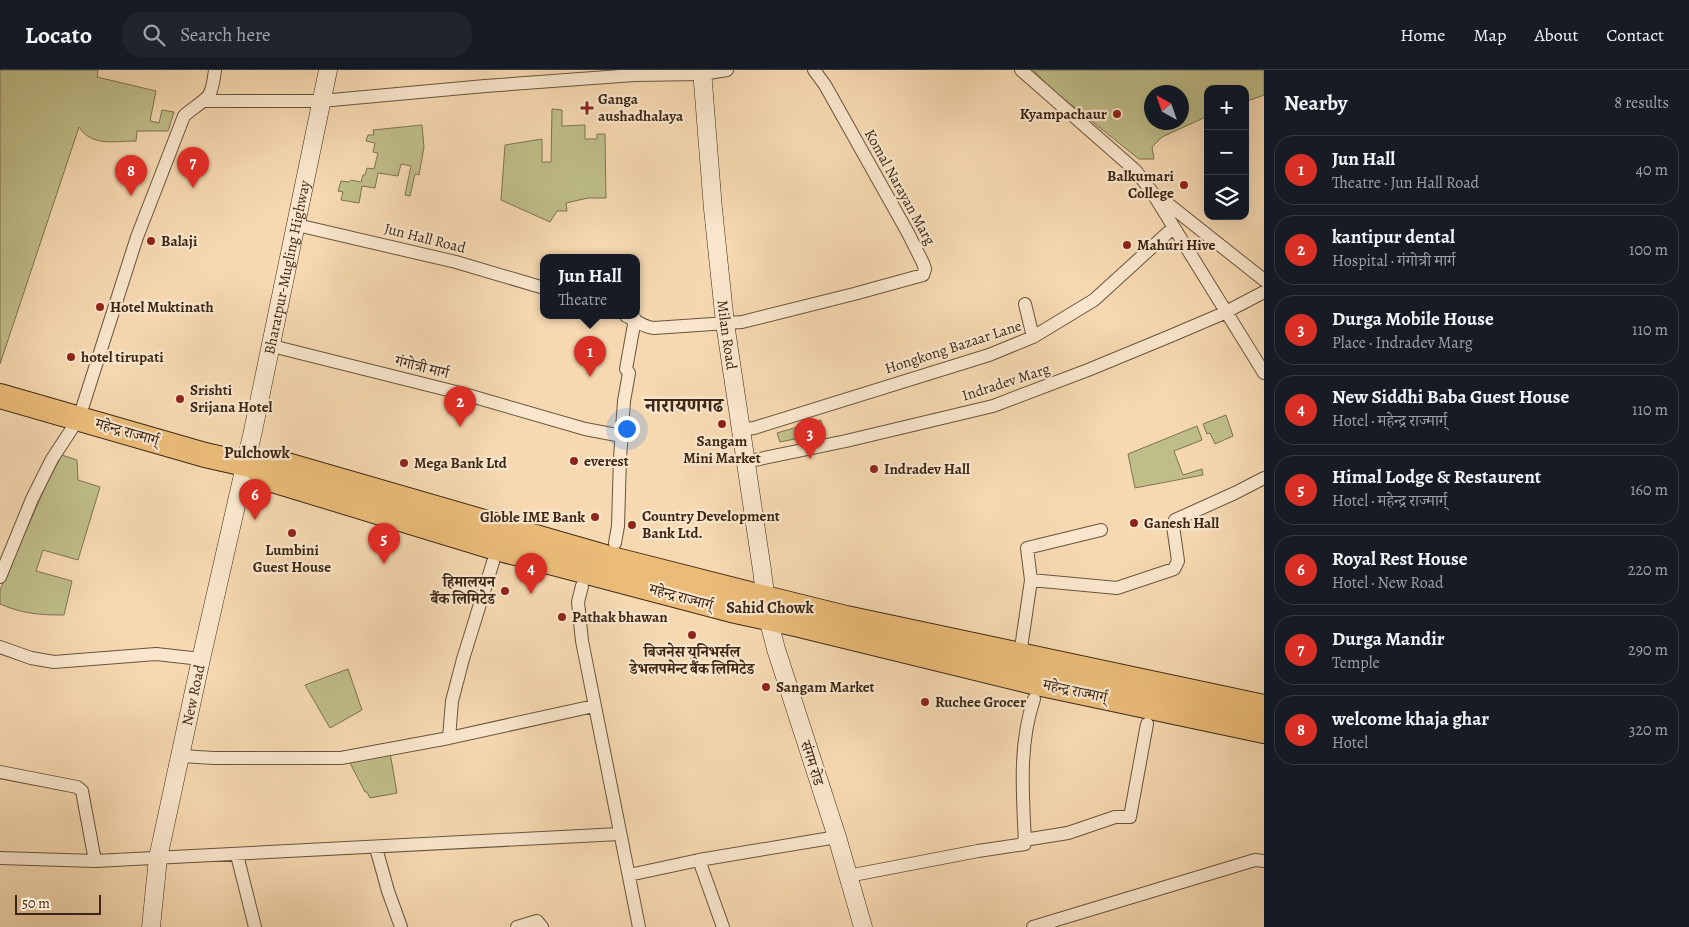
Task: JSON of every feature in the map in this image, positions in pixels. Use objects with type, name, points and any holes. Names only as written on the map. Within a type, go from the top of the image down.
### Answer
[{"type":"highway","name":"महेन्द्र राज्मार्ग्","points":[[0,396],[205,455],[250,465],[271,461],[287,465],[612,559],[766,608],[1046,685],[1264,731]]},
{"type":"highway","name":"महेन्द्र राज्मार्ग्","points":[[766,608],[846,618],[1264,707]]},
{"type":"street","points":[[0,577],[32,498],[52,460],[79,418],[152,195],[184,116],[210,94],[215,70]]},
{"type":"street","name":"Bharatpur-Mugling Highway","points":[[250,465],[328,70]]},
{"type":"street","points":[[204,101],[322,101],[485,86],[574,75],[634,75],[727,70]]},
{"type":"street","name":"Komal Narayan Marg","points":[[725,324],[742,322],[854,294],[923,274],[925,269],[892,204],[814,70]]},
{"type":"street","points":[[1021,70],[1135,170],[1152,192],[1264,373]]},
{"type":"street","name":"Milan Road","points":[[702,72],[725,324],[766,608]]},
{"type":"street","points":[[1152,192],[1264,280]]},
{"type":"street","name":"Jun Hall Road","points":[[297,225],[456,262],[540,287]]},
{"type":"street","name":"Hongkong Bazaar Lane","points":[[740,430],[754,428],[1012,348],[1034,337],[1094,300],[1173,228]]},
{"type":"street","name":"Indradev Marg","points":[[745,462],[846,441],[993,406],[1088,370],[1226,312],[1264,292]]},
{"type":"street","points":[[1025,304],[1034,337]]},
{"type":"street","points":[[615,543],[618,526],[624,402],[629,373],[626,368],[631,319]]},
{"type":"street","points":[[634,319],[645,327],[654,328],[725,324]]},
{"type":"street","name":"गंगोत्री मार्ग","points":[[272,346],[464,394],[585,429],[622,436]]},
{"type":"street","name":"New Road","points":[[151,927],[158,858],[201,659],[250,465]]},
{"type":"street","points":[[1031,580],[1117,588],[1174,568],[1178,561],[1173,526],[1175,520],[1264,478]]},
{"type":"street","points":[[1020,655],[1031,580],[1026,550],[1028,546],[1100,530]]},
{"type":"street","points":[[449,738],[452,701],[462,659],[494,562]]},
{"type":"street","points":[[582,586],[578,602],[582,641],[639,927]]},
{"type":"street","name":"संगम रोड","points":[[766,608],[782,667],[837,837],[863,927]]},
{"type":"street","points":[[0,647],[31,658],[54,662],[156,654],[201,659]]},
{"type":"street","points":[[848,876],[1025,844],[1023,773],[1025,733],[1034,699]]},
{"type":"street","points":[[181,756],[214,758],[341,758],[449,738],[594,706]]},
{"type":"street","points":[[1024,840],[1068,833],[1115,817],[1130,817],[1147,724]]},
{"type":"street","points":[[0,772],[77,787],[82,791],[95,861]]},
{"type":"street","points":[[0,858],[95,861],[619,834]]},
{"type":"street","points":[[628,875],[698,860],[837,837]]},
{"type":"street","points":[[376,848],[388,891],[401,927]]},
{"type":"street","points":[[237,855],[255,927]]},
{"type":"street","points":[[698,860],[723,927]]},
{"type":"street","points":[[1033,927],[1255,860],[1264,861]]},
{"type":"street","points":[[517,927],[537,921],[542,927]]},
{"type":"shaded area","points":[[0,70],[98,70],[97,77],[156,91],[150,121],[159,123],[162,110],[174,112],[168,131],[137,131],[136,141],[104,142],[90,138],[79,127],[0,364]]},
{"type":"shaded area","name":"Kyampachaur","points":[[1033,70],[1264,70],[1264,95],[1249,101],[1249,85],[1204,85],[1204,118],[1189,125],[1189,85],[1144,85],[1144,130],[1177,130],[1162,137],[1152,147],[1154,159],[1139,159],[1050,88]]},
{"type":"shaded area","points":[[552,109],[562,110],[562,126],[585,125],[585,139],[597,139],[597,134],[605,134],[606,198],[588,198],[566,203],[567,211],[557,211],[550,222],[501,200],[505,145],[542,139],[542,162],[551,162]]},
{"type":"shaded area","points":[[422,125],[424,147],[419,175],[415,174],[410,196],[405,195],[411,166],[401,164],[398,176],[378,173],[375,188],[362,186],[359,203],[341,200],[343,192],[338,191],[341,181],[361,182],[367,168],[374,169],[378,153],[373,152],[375,143],[366,141],[368,135],[374,135],[373,130]]},
{"type":"shaded area","points":[[1226,415],[1233,436],[1215,444],[1210,433],[1207,434],[1203,424]]},
{"type":"shaded area","points":[[821,420],[824,433],[780,442],[777,433]]},
{"type":"shaded area","points":[[1197,426],[1202,440],[1174,451],[1183,475],[1202,469],[1203,475],[1135,488],[1128,454]]},
{"type":"shaded area","points":[[62,455],[77,460],[78,480],[100,487],[78,560],[43,550],[36,571],[72,581],[64,615],[24,612],[0,604],[0,590],[47,483]]},
{"type":"shaded area","points":[[348,669],[362,710],[330,728],[305,685]]},
{"type":"shaded area","points":[[390,753],[397,793],[370,798],[350,763]]},
{"type":"place","name":"Ganga aushadhalaya","points":[[587,108]]},
{"type":"place","name":"Kyampachaur","points":[[1117,114]]},
{"type":"place","name":"Balkumari College","points":[[1184,185]]},
{"type":"place","name":"Durga Mandir","points":[[193,188]]},
{"type":"place","name":"welcome khaja ghar","points":[[131,196]]},
{"type":"place","name":"Balaji","points":[[151,241]]},
{"type":"place","name":"Mahuri Hive","points":[[1127,245]]},
{"type":"place","name":"Hotel Muktinath","points":[[100,307]]},
{"type":"place","name":"hotel tirupati","points":[[71,357]]},
{"type":"place","name":"Jun Hall","points":[[590,377]]},
{"type":"place","name":"Srishti Srijana Hotel","points":[[180,399]]},
{"type":"place","name":"Sangam Mini Market","points":[[722,424]]},
{"type":"place","name":"kantipur dental","points":[[460,427]]},
{"type":"place","name":"Durga Mobile House","points":[[810,459]]},
{"type":"place","name":"everest","points":[[574,461]]},
{"type":"place","name":"Mega Bank Ltd","points":[[404,463]]},
{"type":"place","name":"Indradev Hall","points":[[874,469]]},
{"type":"place","name":"Globle IME Bank","points":[[595,517]]},
{"type":"place","name":"Royal Rest House","points":[[255,520]]},
{"type":"place","name":"Ganesh Hall","points":[[1134,523]]},
{"type":"place","name":"Country Development Bank Ltd.","points":[[632,525]]},
{"type":"place","name":"Lumbini Guest House","points":[[292,533]]},
{"type":"place","name":"Himal Lodge & Restaurent","points":[[384,564]]},
{"type":"place","name":"हिमालयन बैंक लिमिटेड","points":[[505,591]]},
{"type":"place","name":"New Siddhi Baba Guest House","points":[[531,594]]},
{"type":"place","name":"Pathak bhawan","points":[[562,617]]},
{"type":"place","name":"बिजनेस युनिभर्सल डेभलपमेन्ट बैंक लिमिटेड","points":[[692,635]]},
{"type":"place","name":"Sangam Market","points":[[766,687]]},
{"type":"place","name":"Ruchee Grocer","points":[[925,702]]},
{"type":"district","name":"नारायणगढ","points":[[684,405]]},
{"type":"district","name":"Pulchowk","points":[[257,453]]},
{"type":"district","name":"Sahid Chowk","points":[[770,608]]}]
